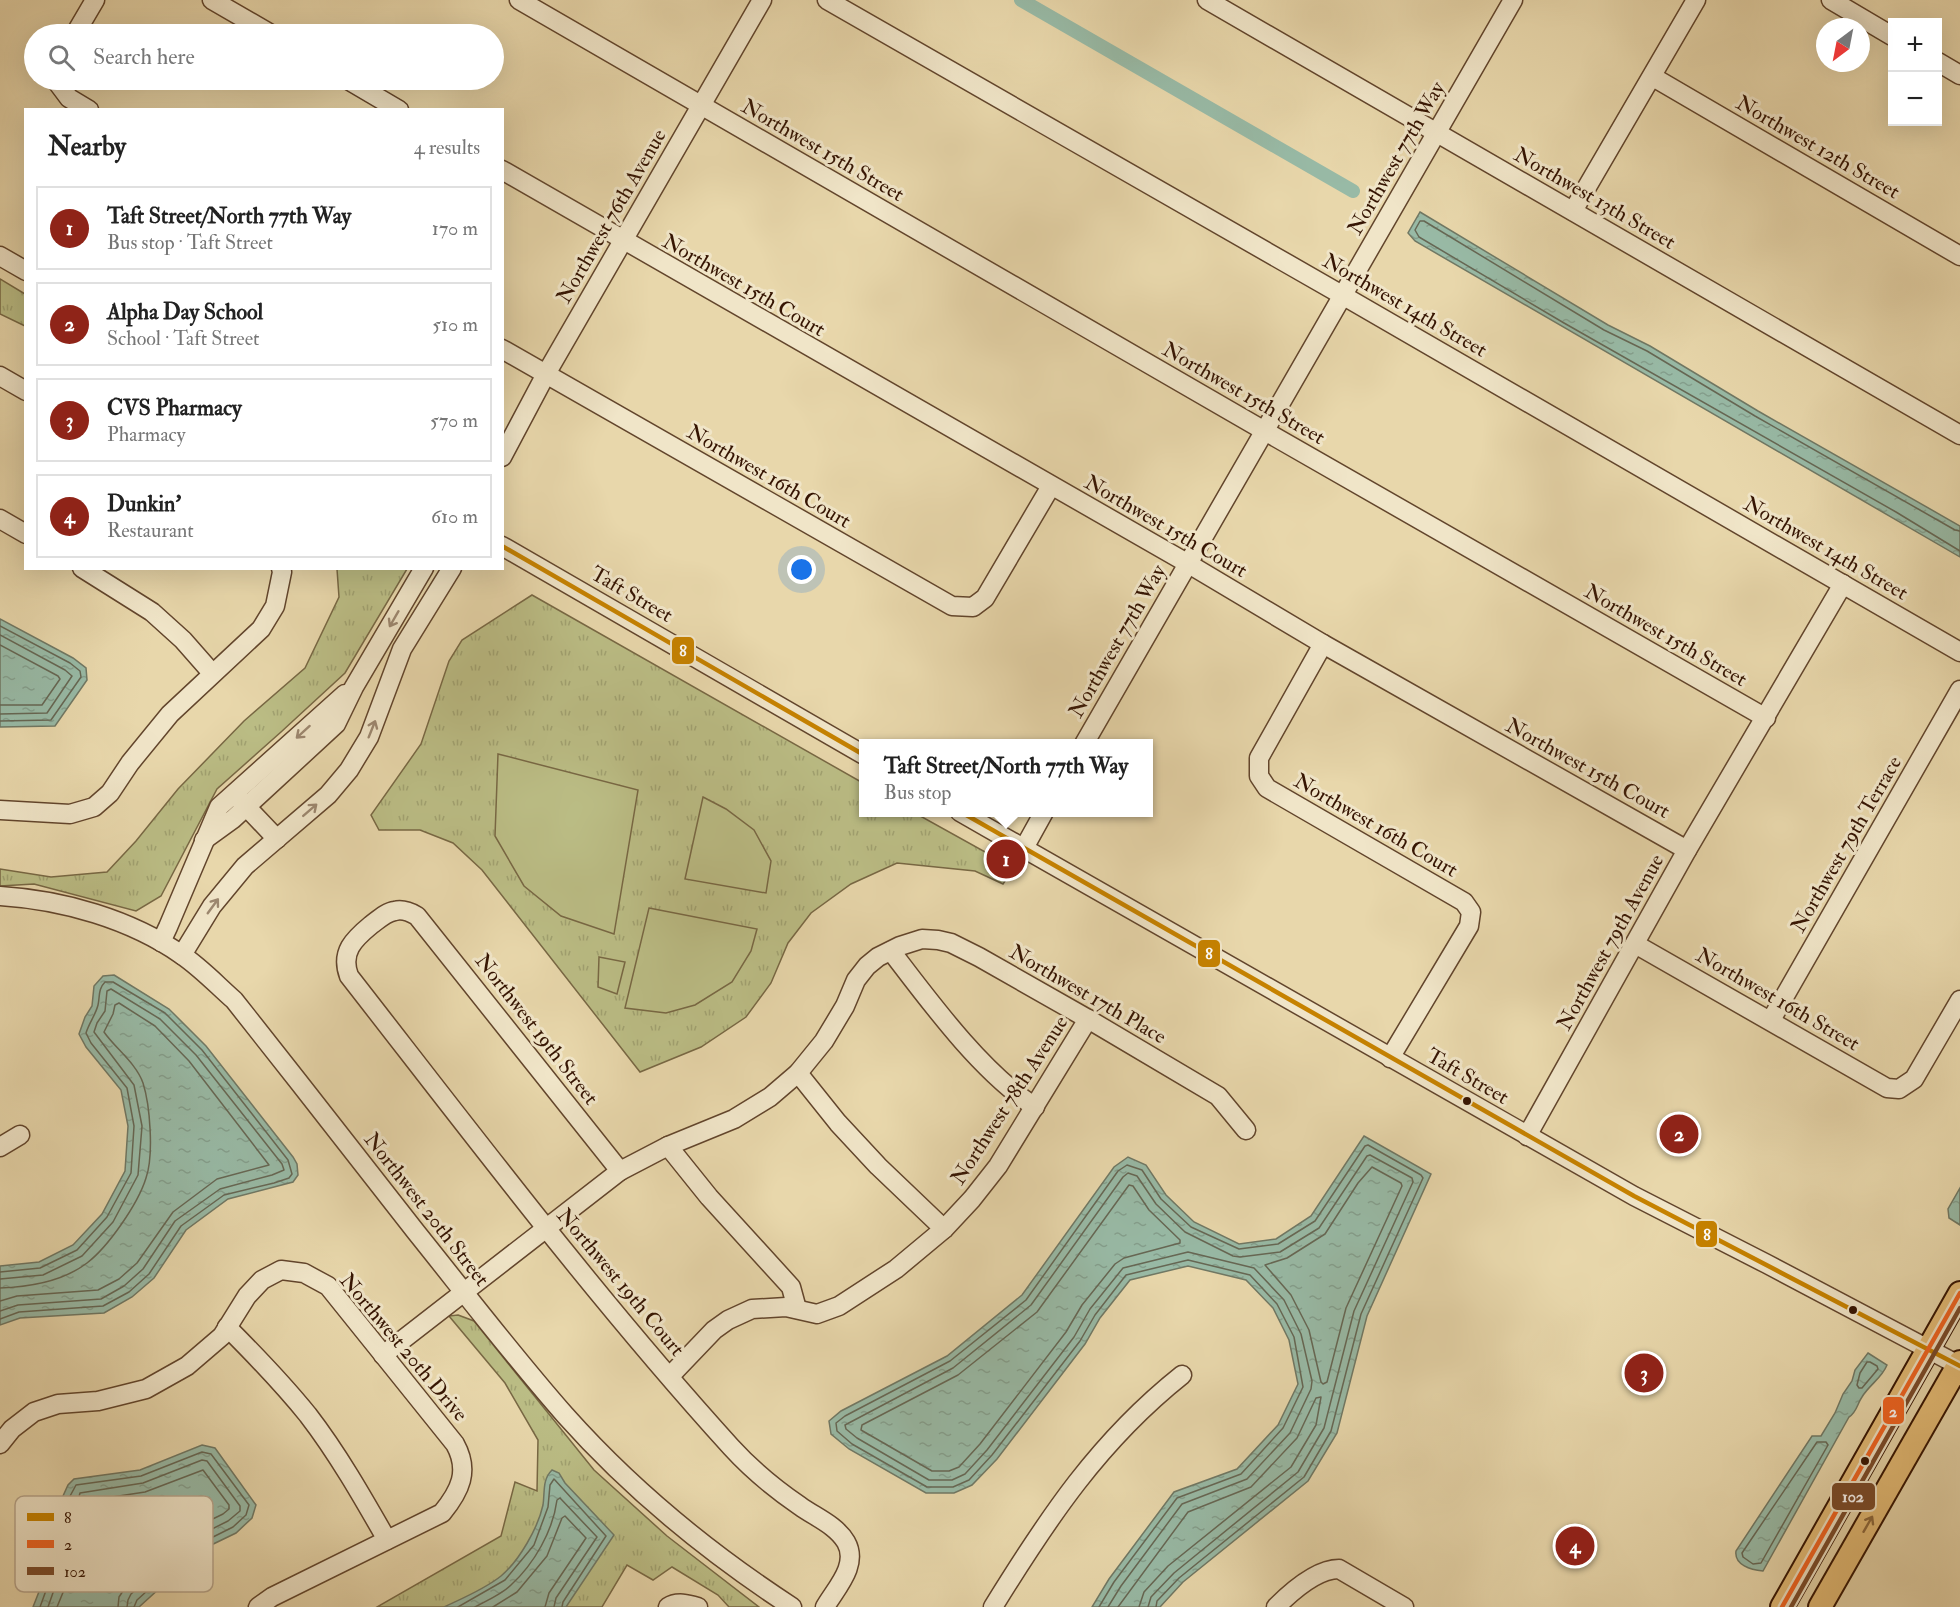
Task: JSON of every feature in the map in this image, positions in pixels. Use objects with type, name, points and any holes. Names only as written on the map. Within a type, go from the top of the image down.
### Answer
[{"type":"main road","points":[[1782,1607],[1960,1293]]},
{"type":"main road","points":[[1820,1607],[1960,1364]]},
{"type":"street","points":[[81,24],[94,0]]},
{"type":"street","points":[[212,0],[254,24]]},
{"type":"street","name":"Northwest 15th Street","points":[[519,0],[1766,718]]},
{"type":"street","name":"Northwest 76th Avenue","points":[[504,453],[546,374],[762,0]]},
{"type":"street","name":"Northwest 14th Street","points":[[826,0],[1960,652]]},
{"type":"street","name":"Northwest 13th Street","points":[[1207,0],[1960,435]]},
{"type":"street","name":"Northwest 77th Way","points":[[1087,739],[1513,0]]},
{"type":"street","points":[[1573,211],[1696,0]]},
{"type":"street","points":[[1831,0],[1888,33]]},
{"type":"street","points":[[1942,64],[1960,75]]},
{"type":"street","name":"Northwest 12th Street","points":[[1653,77],[1960,256]]},
{"type":"street","points":[[63,90],[69,98],[86,108]]},
{"type":"street","points":[[365,90],[396,108]]},
{"type":"street","name":"Northwest 15th Court","points":[[504,171],[1187,563],[1323,644],[1688,850]]},
{"type":"street","points":[[0,256],[24,270]]},
{"type":"street","name":"Northwest 16th Court","points":[[504,350],[952,606],[973,608],[985,598],[1051,486]]},
{"type":"street","points":[[0,376],[24,390]]},
{"type":"street","points":[[0,519],[24,533]]},
{"type":"street","name":"Taft Street","points":[[504,547],[859,752]]},
{"type":"street","points":[[85,570],[152,612],[183,640],[212,674]]},
{"type":"street","points":[[0,810],[70,814],[94,807],[110,793],[130,763],[170,714],[261,630],[275,606],[282,570]]},
{"type":"street","points":[[160,942],[204,840],[233,819],[240,800],[336,724],[354,687],[423,570]]},
{"type":"street","points":[[182,955],[218,898],[245,866],[328,795],[350,770],[369,737],[402,649],[451,570]]},
{"type":"street","name":"Northwest 79th Avenue","points":[[1527,1136],[1688,850],[1844,584]]},
{"type":"street","name":"Northwest 16th Court","points":[[1323,644],[1259,758],[1258,776],[1267,788],[1464,902],[1471,912],[1469,926],[1390,1058]]},
{"type":"street","name":"Northwest 79th Terrace","points":[[1771,1020],[1960,690]]},
{"type":"street","points":[[240,800],[277,839]]},
{"type":"street","name":"Taft Street","points":[[967,817],[1634,1196],[1960,1364]]},
{"type":"street","points":[[1023,850],[1042,817]]},
{"type":"street","name":"Northwest 20th Street","points":[[0,896],[61,904],[110,919],[182,955],[234,1000],[463,1291],[566,1415],[621,1472],[672,1519],[730,1565],[792,1607]]},
{"type":"street","name":"Northwest 19th Court","points":[[417,916],[403,910],[393,910],[356,938],[349,947],[345,966],[349,976],[614,1313],[732,1448],[763,1478],[834,1529],[846,1543],[851,1558],[849,1568],[825,1607]]},
{"type":"street","name":"Northwest 19th Street","points":[[417,916],[620,1171]]},
{"type":"street","name":"Northwest 17th Place","points":[[383,1355],[620,1171],[668,1146],[734,1119],[770,1097],[798,1073],[824,1041],[845,1006],[856,980],[867,966],[891,951],[922,939],[951,943],[1088,1019],[1218,1096],[1246,1130]]},
{"type":"street","name":"Northwest 16th Street","points":[[1635,944],[1887,1088],[1899,1089],[1914,1078],[1960,1000]]},
{"type":"street","points":[[891,951],[931,1003],[987,1067],[1021,1098],[1035,1107]]},
{"type":"street","name":"Northwest 78th Avenue","points":[[670,1376],[714,1330],[728,1320],[752,1309],[786,1307],[817,1314],[839,1306],[896,1269],[944,1229],[998,1166],[1088,1019]]},
{"type":"street","points":[[798,1073],[870,1158],[944,1229]]},
{"type":"street","points":[[0,1146],[20,1135]]},
{"type":"street","points":[[668,1146],[709,1197],[791,1287],[797,1309]]},
{"type":"street","name":"Northwest 20th Drive","points":[[227,1327],[247,1296],[262,1280],[282,1270],[304,1273],[328,1286],[455,1444],[462,1457],[461,1479],[457,1495],[442,1513],[387,1540]]},
{"type":"street","points":[[0,1444],[12,1429],[34,1412],[58,1404],[98,1401],[146,1389],[187,1366],[222,1336],[227,1327],[272,1373],[309,1417],[387,1540],[272,1597],[258,1607]]},
{"type":"street","points":[[993,1607],[1075,1482],[1150,1400],[1182,1375]]},
{"type":"street","points":[[1276,1607],[1309,1580],[1330,1569],[1339,1569],[1404,1607]]},
{"type":"street","points":[[668,1607],[685,1603],[697,1607]]},
{"type":"green space","points":[[0,279],[24,293],[24,326],[0,314]]},
{"type":"green space","points":[[337,570],[406,570],[345,673],[217,789],[161,896],[136,911],[34,884],[0,886],[0,869],[51,877],[107,872],[136,841],[178,789],[244,721],[305,668],[339,597]]},
{"type":"green space","points":[[532,595],[859,781],[859,817],[922,817],[1014,868],[1003,884],[975,871],[897,863],[851,884],[811,913],[788,943],[771,983],[746,1017],[701,1047],[640,1072],[482,870],[453,843],[420,830],[379,830],[371,815],[421,744],[449,661],[462,640]]},
{"type":"green space","points":[[498,754],[638,790],[614,934],[561,916],[524,886],[495,836]]},
{"type":"green space","points":[[703,797],[726,809],[754,830],[771,861],[766,893],[685,879]]},
{"type":"green space","points":[[649,908],[757,929],[751,951],[732,982],[695,1005],[666,1013],[625,1008]]},
{"type":"green space","points":[[599,957],[625,962],[617,994],[598,987]]},
{"type":"green space","points":[[458,1315],[474,1321],[594,1470],[667,1536],[759,1607],[729,1607],[718,1595],[672,1567],[653,1580],[627,1565],[602,1607],[377,1607],[501,1536],[515,1482],[537,1491],[538,1440],[505,1383],[449,1316]]},
{"type":"water","points":[[1420,212],[1608,325],[1650,346],[1758,411],[1960,526],[1960,557],[1415,241],[1408,233]]},
{"type":"water","points":[[0,619],[73,658],[86,668],[87,680],[55,726],[0,727]]},
{"type":"water","points":[[114,975],[169,1009],[206,1046],[293,1157],[297,1164],[298,1175],[293,1182],[228,1199],[186,1230],[154,1278],[132,1297],[104,1313],[20,1318],[0,1325],[0,1266],[39,1262],[73,1245],[102,1214],[125,1171],[128,1126],[121,1090],[86,1047],[79,1034],[92,1006],[94,986],[103,976]]},
{"type":"water","points":[[1364,1136],[1431,1174],[1367,1316],[1337,1433],[1308,1481],[1183,1582],[1160,1607],[1092,1607],[1109,1579],[1174,1492],[1237,1469],[1278,1425],[1298,1384],[1289,1340],[1273,1308],[1246,1280],[1188,1266],[1130,1280],[1100,1318],[1085,1344],[997,1459],[972,1485],[954,1493],[926,1493],[849,1449],[831,1434],[829,1421],[841,1411],[947,1356],[1022,1295],[1114,1167],[1128,1157],[1146,1165],[1166,1195],[1194,1222],[1239,1244],[1276,1239],[1311,1216]]},
{"type":"water","points":[[1960,1188],[1960,1225],[1949,1218],[1948,1209]]},
{"type":"water","points":[[1868,1353],[1887,1365],[1885,1370],[1865,1393],[1849,1417],[1763,1571],[1744,1566],[1738,1560],[1736,1551],[1812,1436],[1821,1436],[1852,1381],[1855,1370]]},
{"type":"water","points":[[202,1445],[215,1448],[256,1505],[252,1518],[236,1533],[213,1544],[213,1496],[63,1496],[74,1479],[140,1470]]},
{"type":"water","points":[[552,1470],[559,1473],[565,1483],[614,1535],[566,1607],[444,1607],[488,1585],[508,1570],[527,1544],[537,1524],[543,1505],[545,1482]]},
{"type":"water","points":[[39,1592],[156,1592],[139,1607],[33,1607]]},
{"type":"waterway","points":[[1021,0],[1353,191]]},
{"type":"transit line","name":"8","points":[[504,547],[859,752]]},
{"type":"transit line","name":"8","points":[[970,817],[1634,1196],[1960,1366]]},
{"type":"transit line","name":"2","points":[[1782,1607],[1960,1293]]},
{"type":"transit line","name":"102","points":[[1791,1607],[1960,1308]]},
{"type":"place","name":"Taft Street/North 77th Way","points":[[1006,859]]},
{"type":"place","name":"Alpha Day School","points":[[1679,1134]]},
{"type":"place","name":"CVS Pharmacy","points":[[1644,1373]]},
{"type":"place","name":"Dunkin'","points":[[1575,1546]]}]
